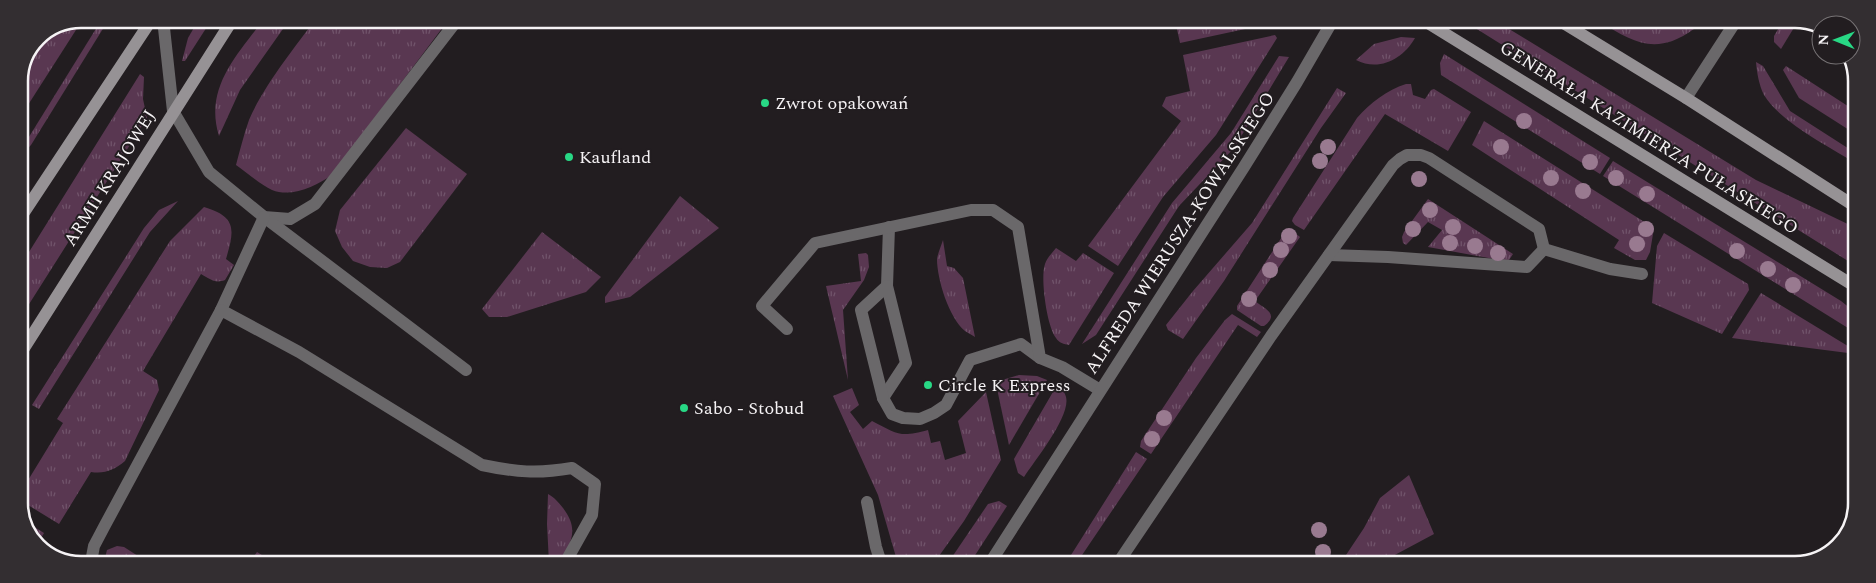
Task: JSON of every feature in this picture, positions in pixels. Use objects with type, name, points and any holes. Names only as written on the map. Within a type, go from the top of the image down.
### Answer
[{"type":"main road","points":[[28,206],[146,28]]},
{"type":"main road","name":"ARMII KRAJOWEJ","points":[[28,342],[227,28]]},
{"type":"main road","name":"GENERAŁA KAZIMIERZA PUŁASKIEGO","points":[[1436,28],[1848,282]]},
{"type":"main road","points":[[1571,28],[1686,98],[1848,202]]},
{"type":"street","points":[[164,28],[173,111],[210,172],[264,217],[466,370]]},
{"type":"street","points":[[264,217],[290,219],[315,204],[451,28]]},
{"type":"street","name":"ALFREDA WIERUSZA-KOWALSKIEGO","points":[[994,556],[1244,167],[1328,28]]},
{"type":"street","points":[[1686,98],[1731,28]]},
{"type":"street","points":[[1123,556],[1271,336],[1393,165],[1400,159],[1421,155],[1436,162],[1539,229],[1544,249]]},
{"type":"street","points":[[788,329],[762,306],[815,243],[971,210],[993,210],[1018,227],[1040,358]]},
{"type":"street","points":[[92,556],[94,546],[221,310],[264,217]]},
{"type":"street","points":[[883,398],[906,363],[887,286],[890,227]]},
{"type":"street","points":[[1329,254],[1388,256],[1527,267],[1544,249]]},
{"type":"street","points":[[1544,249],[1610,269],[1642,274]]},
{"type":"street","points":[[887,286],[861,310],[883,398],[892,414],[903,418],[920,419],[946,405],[970,360],[1021,344],[1040,358],[1062,367],[1100,390]]},
{"type":"street","points":[[221,310],[299,352],[482,465],[513,472],[548,472],[572,468],[595,484],[592,515],[569,556]]},
{"type":"street","points":[[867,502],[879,556]]},
{"type":"green space","points":[[77,28],[28,105],[29,70],[36,51],[51,36]]},
{"type":"green space","points":[[96,28],[103,28],[28,148],[28,138]]},
{"type":"green space","points":[[194,28],[206,28],[185,61],[182,61],[188,38]]},
{"type":"green space","points":[[257,28],[284,28],[240,90],[219,136],[216,103],[220,87],[226,73]]},
{"type":"green space","points":[[309,28],[442,28],[332,175],[304,190],[288,193],[272,190],[236,165],[249,120],[262,94]]},
{"type":"green space","points":[[1177,28],[1250,28],[1180,43]]},
{"type":"green space","points":[[1475,28],[1507,28],[1756,180],[1848,224],[1848,261]]},
{"type":"green space","points":[[1611,28],[1694,29],[1668,42],[1656,44],[1634,40]]},
{"type":"green space","points":[[1779,28],[1794,28],[1781,49],[1774,42],[1774,36]]},
{"type":"green space","points":[[1275,35],[1277,38],[1216,135],[1163,197],[1118,266],[1088,246],[1181,121],[1162,106],[1166,97],[1190,91],[1183,55]]},
{"type":"green space","points":[[1401,37],[1415,38],[1404,52],[1390,61],[1373,65],[1356,60],[1374,44]]},
{"type":"green space","points":[[1444,54],[1610,158],[1600,174],[1441,75],[1440,63]]},
{"type":"green space","points":[[1279,56],[1289,57],[1234,148],[1179,206],[1096,335],[1082,344],[1172,203],[1231,133]]},
{"type":"green space","points":[[1756,62],[1763,66],[1790,111],[1848,148],[1848,159],[1806,133],[1782,115],[1764,95]]},
{"type":"green space","points":[[1786,66],[1848,106],[1848,129],[1799,98],[1783,70]]},
{"type":"green space","points":[[140,74],[144,77],[143,99],[147,118],[28,306],[28,254]]},
{"type":"green space","points":[[1406,84],[1411,84],[1413,95],[1425,99],[1431,90],[1434,89],[1471,112],[1448,151],[1385,114],[1304,230],[1295,225],[1292,221],[1293,218],[1357,118],[1379,98]]},
{"type":"green space","points":[[1337,88],[1346,93],[1321,128],[1224,281],[1183,339],[1168,330],[1166,325],[1252,223]]},
{"type":"green space","points":[[1484,121],[1654,228],[1650,252],[1646,260],[1635,260],[1614,248],[1619,240],[1472,145]]},
{"type":"green space","points":[[406,128],[467,174],[400,262],[387,268],[370,267],[353,261],[342,247],[335,231],[340,210]]},
{"type":"green space","points":[[1613,161],[1841,301],[1848,307],[1848,328],[1603,176]]},
{"type":"green space","points":[[680,196],[719,228],[630,297],[605,303],[605,297]]},
{"type":"green space","points":[[1428,199],[1513,254],[1509,260],[1505,261],[1428,247],[1442,230],[1428,222],[1406,245],[1403,243],[1402,237],[1404,232]]},
{"type":"green space","points":[[178,201],[150,232],[39,409],[32,405],[144,228],[159,210]]},
{"type":"green space","points":[[204,207],[215,211],[223,215],[231,226],[231,240],[226,259],[234,265],[225,280],[213,280],[201,274],[143,371],[157,380],[159,390],[125,461],[109,471],[91,472],[59,524],[28,505],[28,480],[63,423],[57,419],[170,241]]},
{"type":"green space","points":[[1287,229],[1290,229],[1300,237],[1255,301],[1271,315],[1269,322],[1261,326],[1237,310],[1237,306]]},
{"type":"green space","points":[[542,232],[601,277],[586,292],[507,317],[489,317],[482,309]]},
{"type":"green space","points":[[1664,233],[1748,284],[1749,290],[1722,334],[1652,303],[1657,246]]},
{"type":"green space","points":[[943,240],[947,266],[954,268],[963,278],[975,337],[959,325],[945,298],[939,277],[937,259]]},
{"type":"green space","points":[[1056,248],[1076,261],[1083,253],[1114,273],[1069,345],[1063,344],[1056,338],[1050,324],[1045,302],[1043,280],[1045,264]]},
{"type":"green space","points":[[866,253],[868,255],[869,267],[864,280],[843,310],[848,380],[826,286],[861,281],[858,254]]},
{"type":"green space","points":[[1761,293],[1848,346],[1848,353],[1732,338]]},
{"type":"green space","points":[[1232,314],[1261,332],[1257,337],[1238,325],[1151,454],[1140,447],[1141,441],[1196,358],[1225,320]]},
{"type":"green space","points":[[1019,375],[1037,376],[1047,380],[1009,445],[996,384],[1002,380]]},
{"type":"green space","points":[[1057,385],[1066,397],[1063,415],[1051,438],[1024,477],[1018,473],[1014,459]]},
{"type":"green space","points":[[852,388],[859,405],[850,412],[863,429],[872,421],[887,429],[905,434],[928,430],[931,443],[940,441],[945,460],[966,453],[958,421],[986,392],[1001,460],[964,521],[939,556],[896,556],[878,495],[833,396]]},
{"type":"green space","points":[[1136,452],[1147,459],[1081,556],[1070,556]]},
{"type":"green space","points":[[1409,475],[1434,534],[1393,556],[1345,556],[1364,528],[1380,498]]},
{"type":"green space","points":[[548,494],[563,508],[571,522],[572,536],[563,556],[549,556]]},
{"type":"green space","points":[[999,501],[1007,506],[975,556],[953,556],[988,504]]},
{"type":"green space","points":[[34,527],[44,533],[41,538]]},
{"type":"green space","points":[[117,546],[124,547],[138,556],[106,556],[107,550]]},
{"type":"green space","points":[[257,552],[263,556],[254,556]]},
{"type":"place","name":"Zwrot opakowań","points":[[765,103]]},
{"type":"place","name":"Kaufland","points":[[569,157]]},
{"type":"place","name":"Circle K Express","points":[[928,385]]},
{"type":"place","name":"Sabo - Stobud","points":[[684,408]]}]
